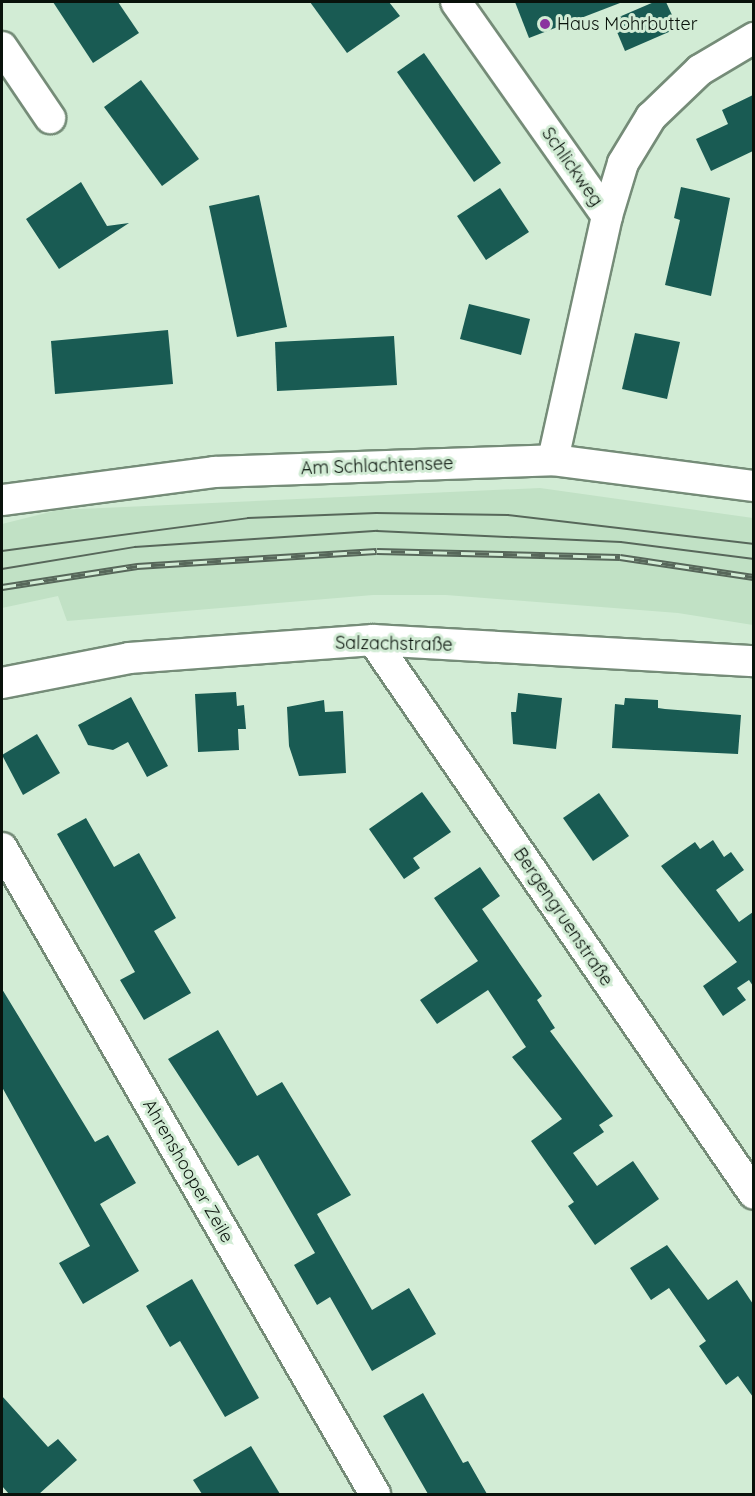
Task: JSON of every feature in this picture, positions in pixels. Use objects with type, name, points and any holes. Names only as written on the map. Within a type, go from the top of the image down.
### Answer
[{"type":"street","name":"Schlickweg","points":[[456,2],[607,216],[553,460]]},
{"type":"street","points":[[607,216],[623,163],[651,117],[700,70],[753,38]]},
{"type":"street","points":[[2,47],[50,118]]},
{"type":"street","name":"Am Schlachtensee","points":[[2,500],[214,472],[553,460],[753,486]]},
{"type":"street","name":"Salzachstraße","points":[[2,682],[129,658],[373,640],[753,661]]},
{"type":"street","name":"Bergengruenstraße","points":[[373,640],[753,1194]]},
{"type":"street","name":"Ahrenshooper Zeile","points":[[2,848],[375,1494]]},
{"type":"shaded area","points":[[540,488],[753,518],[753,625],[678,613],[446,595],[373,595],[67,621],[58,596],[2,608],[2,524],[58,510]]},
{"type":"building","points":[[53,2],[118,2],[139,33],[93,63]]},
{"type":"building","points":[[310,2],[389,2],[400,16],[347,53]]},
{"type":"building","name":"Haus Mohrbutter","points":[[515,2],[620,2],[620,3],[529,38]]},
{"type":"building","points":[[654,2],[666,2],[678,28],[625,51],[612,20]]},
{"type":"building","points":[[424,53],[501,163],[474,182],[397,72]]},
{"type":"building","points":[[141,80],[199,159],[162,186],[104,107]]},
{"type":"building","points":[[753,95],[753,151],[711,171],[696,139],[728,124],[722,110]]},
{"type":"building","points":[[81,182],[107,226],[129,223],[59,269],[26,219]]},
{"type":"building","points":[[681,187],[730,198],[711,296],[665,285],[680,220],[674,218]]},
{"type":"building","points":[[500,188],[529,232],[486,260],[457,216]]},
{"type":"building","points":[[259,195],[287,327],[237,337],[209,206]]},
{"type":"building","points":[[469,304],[530,319],[521,355],[460,339]]},
{"type":"building","points":[[168,330],[173,384],[55,394],[51,341]]},
{"type":"building","points":[[635,333],[680,342],[667,399],[622,389]]},
{"type":"building","points":[[394,336],[397,385],[277,391],[275,342]]},
{"type":"building","points":[[236,692],[237,706],[244,705],[246,729],[238,729],[239,750],[198,752],[195,694]]},
{"type":"building","points":[[518,693],[562,698],[556,749],[513,744],[511,712],[516,712]]},
{"type":"building","points":[[131,697],[168,766],[147,777],[128,742],[113,750],[88,745],[78,725]]},
{"type":"building","points":[[625,698],[658,700],[658,708],[741,715],[738,754],[612,748],[615,704],[624,705]]},
{"type":"building","points":[[324,700],[325,712],[343,711],[346,773],[299,776],[289,746],[287,707]]},
{"type":"building","points":[[37,734],[60,773],[23,795],[2,755]]},
{"type":"building","points":[[422,792],[451,832],[413,858],[420,868],[404,879],[369,829]]},
{"type":"building","points":[[599,793],[629,836],[593,861],[563,818]]},
{"type":"building","points":[[86,818],[114,867],[139,853],[176,918],[154,931],[191,993],[144,1020],[120,980],[135,972],[57,834]]},
{"type":"building","points":[[713,840],[724,857],[731,852],[744,870],[716,890],[739,922],[753,912],[753,986],[749,980],[737,988],[746,1000],[723,1016],[703,986],[737,962],[661,866],[695,842],[700,849]]},
{"type":"building","points":[[480,867],[500,896],[482,909],[542,996],[537,1000],[555,1028],[550,1031],[613,1116],[599,1125],[604,1132],[573,1153],[597,1186],[633,1161],[659,1199],[595,1245],[568,1206],[574,1202],[531,1141],[562,1119],[512,1057],[526,1047],[488,990],[437,1024],[420,1000],[478,961],[434,898]]},
{"type":"building","points":[[2,989],[95,1142],[108,1135],[136,1183],[100,1204],[139,1271],[83,1304],[59,1263],[90,1246],[2,1087]]},
{"type":"building","points":[[218,1030],[257,1096],[282,1082],[351,1195],[317,1214],[372,1310],[409,1288],[436,1334],[372,1371],[330,1297],[317,1305],[294,1265],[315,1253],[258,1155],[238,1166],[168,1059]]},
{"type":"building","points":[[667,1245],[708,1300],[737,1280],[753,1304],[753,1397],[738,1376],[726,1385],[699,1346],[706,1341],[669,1288],[651,1300],[630,1268]]},
{"type":"building","points":[[192,1279],[259,1398],[225,1417],[180,1341],[170,1347],[146,1306]]},
{"type":"building","points":[[423,1393],[463,1463],[468,1461],[487,1494],[428,1494],[383,1416]]},
{"type":"building","points":[[2,1396],[48,1447],[58,1439],[77,1460],[39,1494],[9,1494],[2,1486]]},
{"type":"building","points":[[251,1446],[280,1494],[202,1494],[193,1480]]},
{"type":"tram line","points":[[2,551],[248,518],[376,513],[508,515],[754,544]]},
{"type":"tram line","points":[[2,569],[135,547],[377,531],[621,542],[754,559]]},
{"type":"railway","points":[[2,587],[137,566],[377,551],[620,557],[754,577]]},
{"type":"place","name":"Haus Mohrbutter","points":[[545,24]]}]
